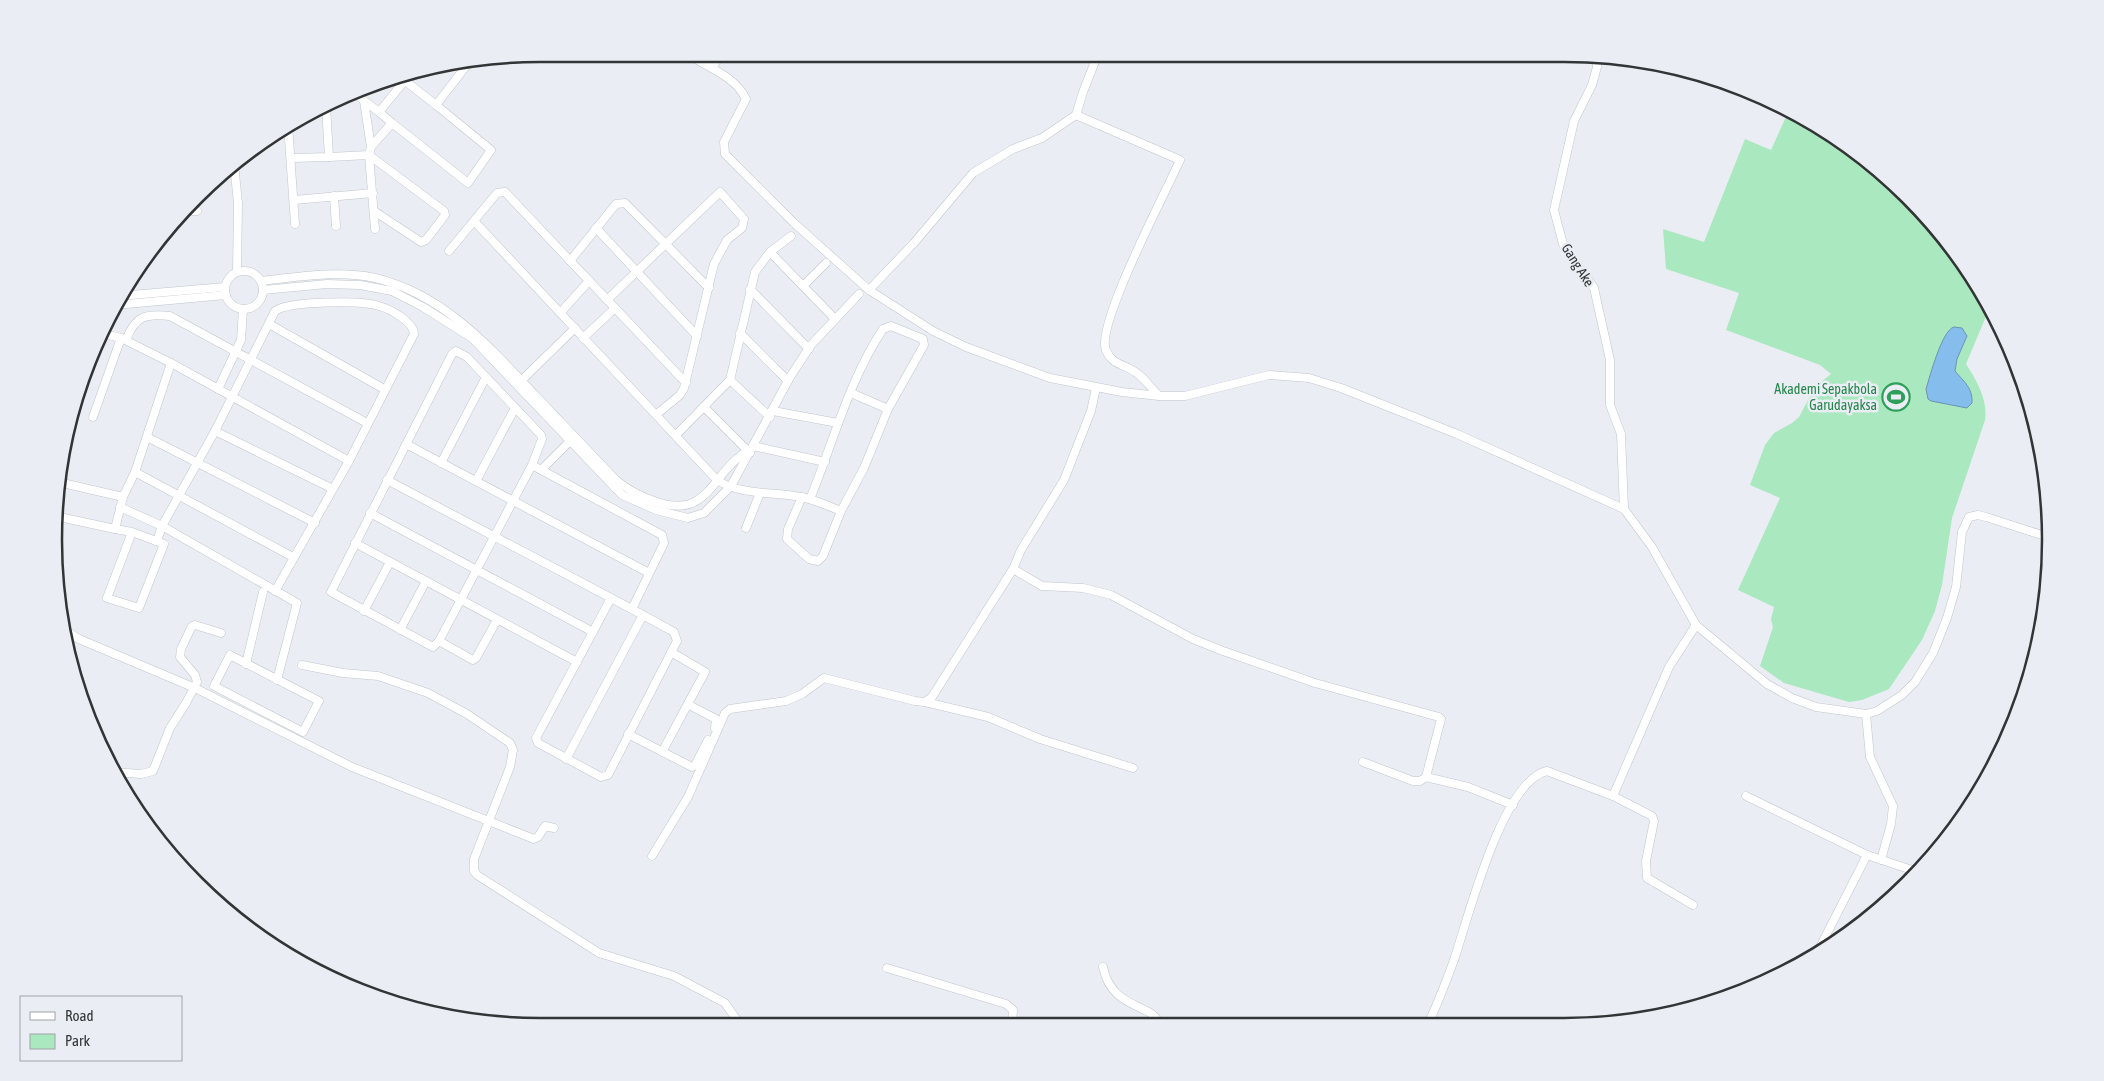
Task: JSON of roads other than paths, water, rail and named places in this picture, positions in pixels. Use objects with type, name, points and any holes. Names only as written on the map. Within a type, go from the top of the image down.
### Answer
[{"type":"street","points":[[703,63],[728,79],[742,92],[746,99],[724,142],[726,154],[794,223],[869,290],[933,330],[966,347],[1050,378],[1096,388],[1159,396],[1194,394],[1269,375],[1309,378],[1341,388],[1458,434],[1624,509],[1652,547],[1696,624],[1767,684],[1792,698],[1816,707],[1866,714],[1878,711],[1902,695],[1915,682],[1933,653],[1947,618],[1956,587],[1962,532],[1966,519],[1978,515],[2042,535]]},
{"type":"street","points":[[712,68],[715,63]]},
{"type":"street","points":[[869,290],[909,249],[973,173],[1013,149],[1042,138],[1076,114],[1082,92],[1094,63]]},
{"type":"street","name":"Gang Ake","points":[[1597,64],[1592,85],[1574,121],[1554,210],[1564,244],[1594,288],[1610,360],[1610,405],[1621,434],[1624,509]]},
{"type":"street","points":[[436,105],[464,69]]},
{"type":"street","points":[[360,98],[468,183],[491,150],[407,82]]},
{"type":"street","points":[[379,112],[397,85]]},
{"type":"street","points":[[364,101],[370,151],[375,229]]},
{"type":"street","points":[[326,113],[329,157]]},
{"type":"street","points":[[1076,114],[1180,160],[1118,294],[1104,339],[1105,350],[1114,363],[1137,373],[1159,396]]},
{"type":"street","points":[[292,158],[329,157],[370,151],[392,123]]},
{"type":"street","points":[[289,134],[295,224]]},
{"type":"street","points":[[370,151],[444,211],[445,215],[426,240],[421,242],[374,211]]},
{"type":"street","points":[[235,173],[238,203],[237,272]]},
{"type":"street","points":[[449,251],[475,222],[497,192],[505,192],[686,383]]},
{"type":"street","points":[[607,300],[720,192],[740,214],[744,223],[720,249],[714,264],[686,383],[680,395],[657,414]]},
{"type":"street","points":[[294,200],[373,193]]},
{"type":"street","points":[[334,196],[336,226]]},
{"type":"street","points":[[570,261],[616,204],[625,203],[709,288]]},
{"type":"street","points":[[475,222],[716,479],[731,486],[760,493],[802,497],[841,510]]},
{"type":"street","points":[[596,228],[635,272],[697,336]]},
{"type":"street","points":[[676,435],[730,380],[750,289],[758,265],[770,252],[790,236]]},
{"type":"street","points":[[770,252],[835,319]]},
{"type":"street","points":[[803,286],[826,263]]},
{"type":"street","points":[[237,272],[251,272],[261,281],[263,290],[259,302],[249,308],[243,309],[232,305],[225,291],[229,278],[237,272]]},
{"type":"street","points":[[261,281],[351,276],[372,278],[394,284],[431,302],[464,322],[492,348],[622,495],[663,512],[688,518],[699,515],[731,486],[788,381],[809,349],[858,294]]},
{"type":"street","points":[[561,312],[588,281]]},
{"type":"street","points":[[263,290],[327,284],[360,285],[392,291],[408,299],[472,338],[572,439],[624,487],[641,497],[661,504],[687,507],[695,504],[716,479],[750,450]]},
{"type":"street","points":[[750,289],[809,349]]},
{"type":"street","points":[[130,296],[225,291]]},
{"type":"street","points":[[126,304],[225,291]]},
{"type":"street","points":[[157,541],[162,526],[215,431],[275,311],[287,305],[344,303],[380,306],[411,325],[414,330],[404,355],[384,389],[349,461],[275,591]]},
{"type":"street","points":[[218,388],[241,340],[243,309]]},
{"type":"street","points":[[584,338],[614,309]]},
{"type":"street","points":[[93,417],[123,339],[132,324],[137,319],[170,316],[367,422]]},
{"type":"street","points":[[269,324],[384,389]]},
{"type":"street","points":[[802,497],[786,535],[787,540],[814,562],[823,556],[841,510],[864,468],[888,409],[924,346],[924,340],[891,326],[883,329],[838,423],[810,499]]},
{"type":"street","points":[[522,380],[575,328]]},
{"type":"street","points":[[740,334],[788,381]]},
{"type":"street","points":[[109,335],[123,339],[171,363],[349,461]]},
{"type":"street","points":[[460,352],[467,357],[515,408],[541,435],[541,443],[532,465],[439,642],[434,646],[430,646],[331,592],[452,354],[460,352]]},
{"type":"street","points":[[115,529],[123,497],[135,472],[171,363]]},
{"type":"street","points":[[441,463],[486,377]]},
{"type":"street","points":[[730,380],[771,414],[838,423]]},
{"type":"street","points":[[925,702],[932,697],[1013,569],[1021,550],[1064,480],[1091,411],[1096,388]]},
{"type":"street","points":[[851,393],[888,409]]},
{"type":"street","points":[[704,407],[750,450],[825,462]]},
{"type":"street","points":[[476,481],[515,408]]},
{"type":"street","points":[[215,431],[333,489]]},
{"type":"street","points":[[146,437],[315,522]]},
{"type":"street","points":[[541,470],[572,439]]},
{"type":"street","points":[[406,444],[649,573]]},
{"type":"street","points":[[532,465],[662,535],[664,543],[632,609]]},
{"type":"street","points":[[135,472],[180,494],[294,557]]},
{"type":"street","points":[[387,480],[632,609],[674,632],[677,641],[605,777],[538,743],[536,738],[611,598]]},
{"type":"street","points":[[66,484],[123,497]]},
{"type":"street","points":[[746,528],[760,493]]},
{"type":"street","points":[[120,507],[162,526],[297,603],[277,680]]},
{"type":"street","points":[[370,513],[592,632]]},
{"type":"street","points":[[63,518],[132,532],[164,544],[139,608],[107,598],[132,532]]},
{"type":"street","points":[[355,543],[576,662]]},
{"type":"street","points":[[364,611],[390,562]]},
{"type":"street","points":[[1013,569],[1042,586],[1083,588],[1111,596],[1193,639],[1222,651],[1315,683],[1441,719],[1426,777],[1420,781],[1413,781],[1363,762]]},
{"type":"street","points":[[400,630],[426,582]]},
{"type":"street","points":[[246,664],[263,592]]},
{"type":"street","points":[[566,758],[643,615]]},
{"type":"street","points":[[439,642],[473,660],[476,658],[496,620]]},
{"type":"street","points":[[1613,796],[1670,667],[1696,624]]},
{"type":"street","points":[[124,773],[141,774],[153,770],[170,728],[195,688],[197,678],[180,656],[189,630],[195,625],[222,633]]},
{"type":"street","points":[[72,635],[195,688],[352,767],[488,819],[534,839],[538,837],[545,826],[554,828]]},
{"type":"street","points":[[662,752],[705,672],[671,652]]},
{"type":"street","points":[[230,655],[246,664],[319,701],[303,732],[214,686],[230,655]]},
{"type":"street","points":[[302,665],[343,673],[378,676],[428,693],[467,714],[510,743],[514,750],[510,767],[488,819],[474,859],[474,871],[480,879],[528,906],[556,927],[599,953],[674,976],[726,1003],[736,1018]]},
{"type":"street","points":[[652,856],[688,798],[725,713],[730,709],[786,701],[802,694],[824,678],[988,718],[1040,739],[1133,768]]},
{"type":"street","points":[[628,734],[689,766],[695,765],[717,722],[689,704]]},
{"type":"street","points":[[1866,714],[1870,757],[1893,806],[1891,824],[1881,860]]},
{"type":"street","points":[[1430,1018],[1454,961],[1496,833],[1533,777],[1539,773],[1547,771],[1613,796],[1652,816],[1654,821],[1646,861],[1648,878],[1693,905]]},
{"type":"street","points":[[1426,777],[1468,787],[1513,805]]},
{"type":"street","points":[[1746,796],[1867,855],[1910,869]]},
{"type":"street","points":[[1823,942],[1867,855]]},
{"type":"street","points":[[1103,967],[1107,983],[1113,992],[1128,1003],[1156,1018]]},
{"type":"street","points":[[887,968],[1006,1004],[1012,1010],[1012,1018]]},
{"type":"water","points":[[1954,327],[1962,328],[1967,336],[1957,359],[1955,371],[1971,393],[1972,403],[1967,408],[1931,401],[1928,399],[1926,389],[1933,364],[1945,336]]},
{"type":"place","name":"Akademi Sepakbola Garudayaksa","points":[[1896,397]]}]
